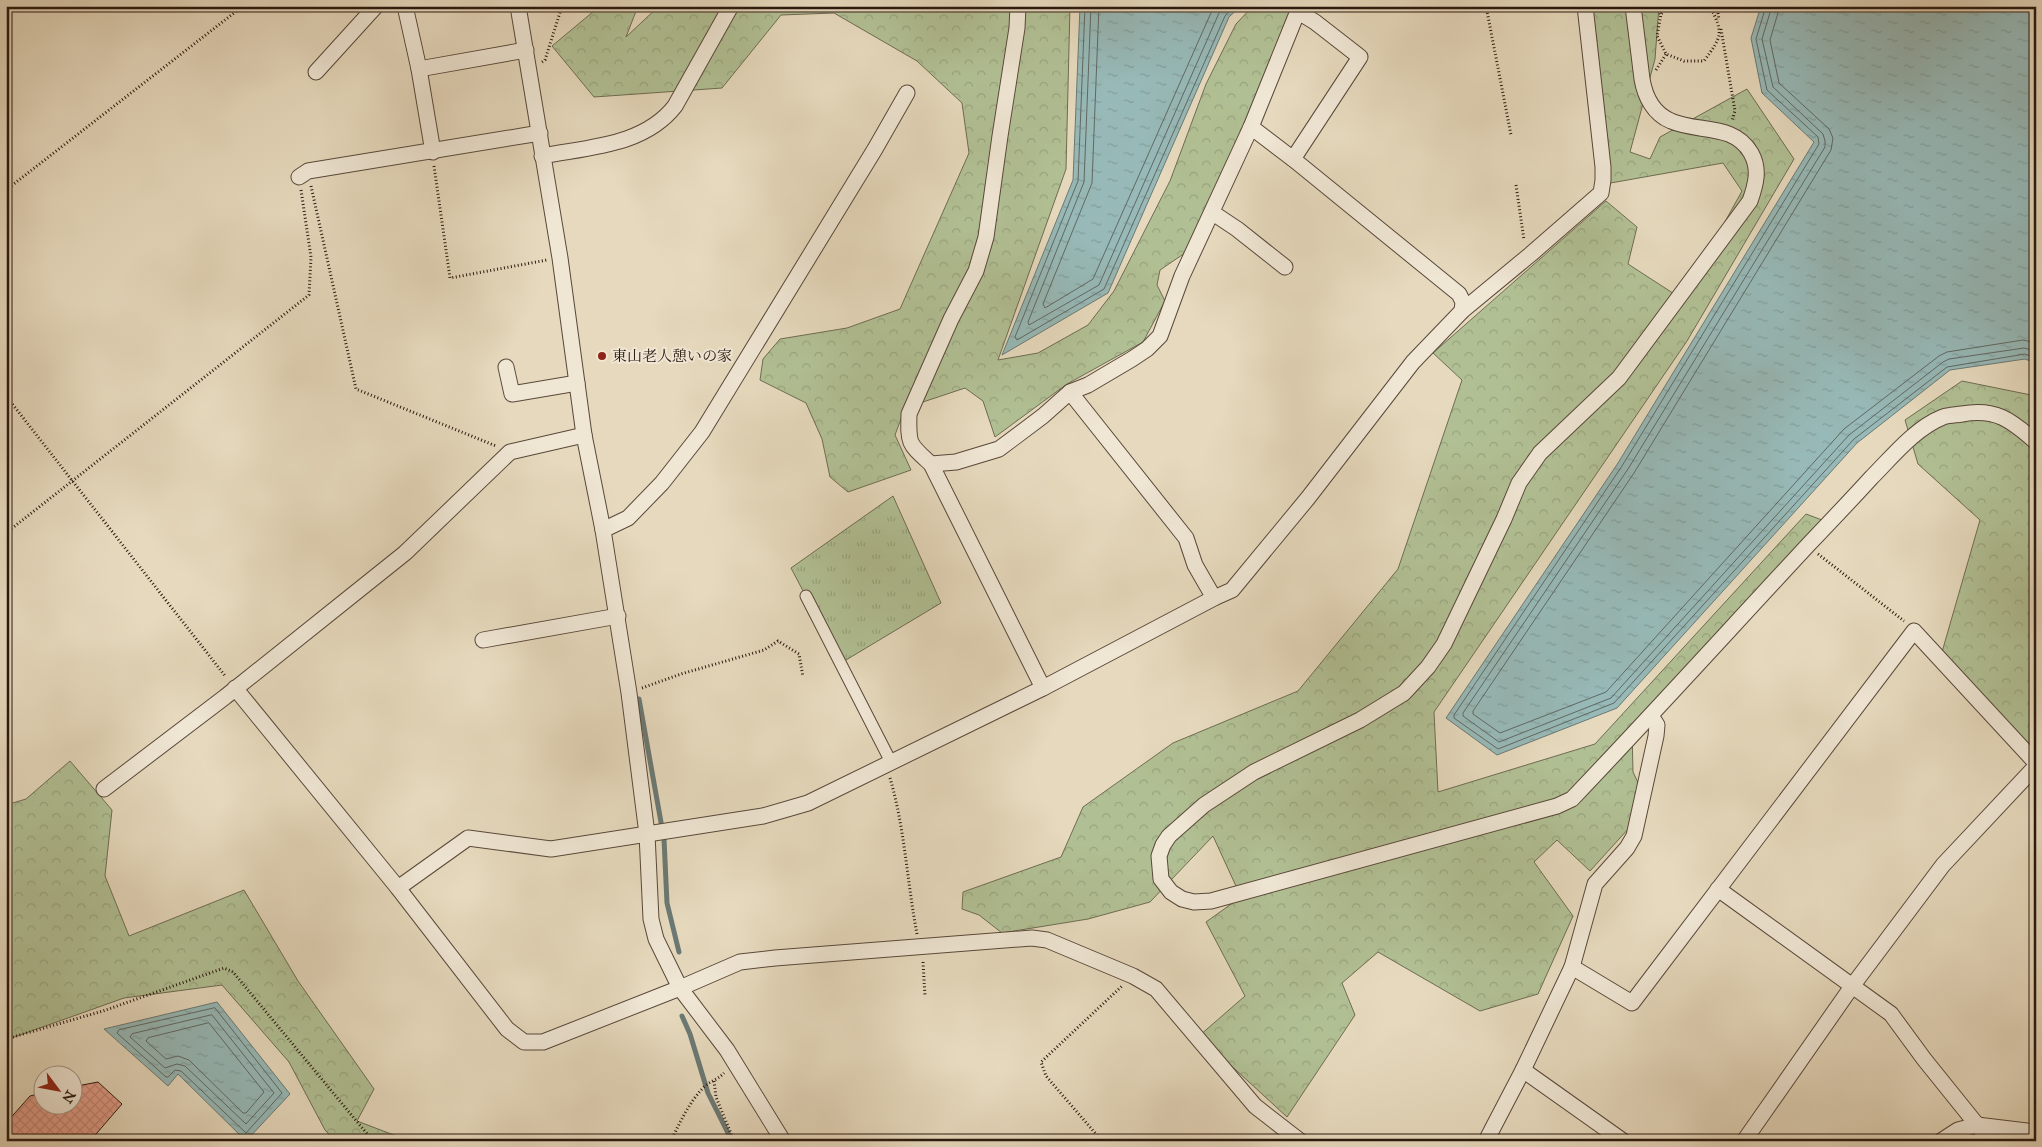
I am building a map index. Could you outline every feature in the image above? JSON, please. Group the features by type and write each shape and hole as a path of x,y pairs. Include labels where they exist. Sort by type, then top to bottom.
{"street":[{"path":"316,72 376,6"},
{"path":"405,6 419,69 432,152"},
{"path":"518,6 560,258 584,435 618,616 647,834 651,919 656,938 680,988 734,1062 783,1141"},
{"path":"542,156 640,136 666,118 675,106 731,6"},
{"path":"1018,6 1017,28 986,237 976,271 951,319 909,414 909,431 912,448 931,464 1043,688"},
{"path":"398,888 468,838 551,849 763,816 808,803 1043,688 1232,590 1308,498 1413,362 1462,311 1531,254 1600,193 1603,167 1585,6"},
{"path":"1633,6 1642,79 1649,101 1657,111 1670,121 1730,134 1745,143 1755,163 1756,173 1756,186 1750,201 1619,378 1540,453 1519,483 1504,519 1444,644 1428,667 1404,693 1375,711 1254,772 1204,805 1169,836 1162,845 1159,856 1162,879 1172,892 1182,899 1194,902 1211,901 1556,806 1572,799 1897,451 1922,429 1943,417 1973,412 1995,413 2019,427 2036,442"},
{"path":"931,464 956,462 999,449 1070,392 1088,385 1132,359 1147,349 1160,336 1182,276 1251,127 1299,9 1360,57 1293,159"},
{"path":"419,69 526,50"},
{"path":"603,530 628,518 662,482 702,432 875,149 907,93"},
{"path":"1251,127 1459,294 1463,302 1462,311"},
{"path":"303,174 540,133"},
{"path":"1213,212 1285,267"},
{"path":"506,367 512,394 577,383"},
{"path":"1070,392 1186,538 1195,565 1214,598"},
{"path":"104,789 405,553 510,452 584,435"},
{"path":"806,596 887,764"},
{"path":"483,640 618,616"},
{"path":"1572,967 1632,1003 1914,631 2036,764 1942,865 1853,985 1744,1141"},
{"path":"235,688 398,888 507,1029 524,1042 543,1042 746,961 1032,938 1046,940 1134,976 1156,990 1255,1106 1300,1141"},
{"path":"1486,1141 1523,1070 1572,967 1595,884 1627,848 1634,836 1656,736 1657,725 1651,716"},
{"path":"1718,889 1891,1014 1990,1141"},
{"path":"1523,1070 1623,1141"},
{"path":"1940,1141 1958,1130 1977,1125 2036,1132"}],"path":[{"path":"6,190 243,6"},
{"path":"529,70 545,60 562,6"},
{"path":"1486,6 1511,135"},
{"path":"1652,6 1661,14"},
{"path":"1670,6 1661,14 1657,36 1666,54 1684,61 1704,61 1717,43 1720,26 1710,6"},
{"path":"1717,6 1735,110"},
{"path":"432,152 450,278 560,258"},
{"path":"303,174 356,389 510,452"},
{"path":"6,533 309,295 311,257 303,174"},
{"path":"1516,185 1524,243 1531,254"},
{"path":"6,396 235,688"},
{"path":"1808,546 1909,625 1914,631"},
{"path":"629,693 681,674 764,650 778,641 799,654 803,676"},
{"path":"887,764 902,829 911,898 922,954 925,996"},
{"path":"6,1039 104,1011 224,968 233,972 373,1141"},
{"path":"1102,1141 1046,1076 1041,1062 1134,976"},
{"path":"671,1141 700,1090 708,1083 719,1078 734,1062"},
{"path":"714,1080 716,1097 734,1141"},
{"path":"829,1141 838,1136 841,1141"}],"green space":[{"path":"595,6 638,6 626,37 659,6 1070,6 1066,169 998,360 1038,353 1088,325 1114,291 1170,181 1206,84 1236,24 1253,6 1294,6 1244,126 1185,253 1160,270 1157,285 1165,301 1143,342 1067,384 995,437 983,401 965,388 905,408 895,435 911,470 848,492 830,477 822,439 806,403 760,380 763,359 780,339 847,328 900,309 969,153 962,103 917,61 834,13 781,15 722,88 594,97 552,46 594,11"},
{"path":"1590,6 1659,6 1655,59 1630,152 1650,159 1660,137 1747,89 1794,159 1687,341 1434,712 1438,792 1595,744 1806,514 1822,520 1632,728 1633,772 1649,806 1590,871 1557,840 1534,862 1573,916 1538,994 1480,1011 1378,952 1342,983 1355,1015 1287,1117 1199,1036 1245,996 1206,922 1241,897 1213,836 1150,902 1088,919 1002,933 979,915 962,909 963,892 1061,857 1083,807 1173,743 1298,691 1398,569 1462,380 1433,353 1606,201 1637,227 1628,264 1682,299 1742,191 1723,163 1605,184"},
{"path":"1962,381 2036,396 2036,754 1942,652 1980,520 1918,464 1905,420"},
{"path":"893,496 941,603 841,663 791,568"},
{"path":"70,761 112,810 105,876 129,936 244,890 298,981 374,1089 357,1121 399,1137 401,1141 335,1141 325,1130 289,1062 222,985 124,998 6,1040 6,805 26,799"}],"water":[{"path":"1080,6 1241,6 1229,17 1108,293 1002,355 1073,180"},
{"path":"1761,6 2036,6 2036,363 2025,359 1950,370 1857,443 1617,708 1497,755 1446,718 1618,463 1814,142 1762,93 1751,38"},
{"path":"217,1002 290,1094 246,1141 178,1074 168,1086 104,1029"}],"building":[{"path":"98,1082 122,1104 90,1141 6,1141 6,1123 30,1096 32,1096 32,1114 82,1114 82,1085"}],"waterway":[{"path":"639,699 664,839 667,903 679,952"},
{"path":"682,1016 690,1034 708,1093 732,1141"}],"place":[{"name":"東山老人憩いの家","path":"602,356"}]}
